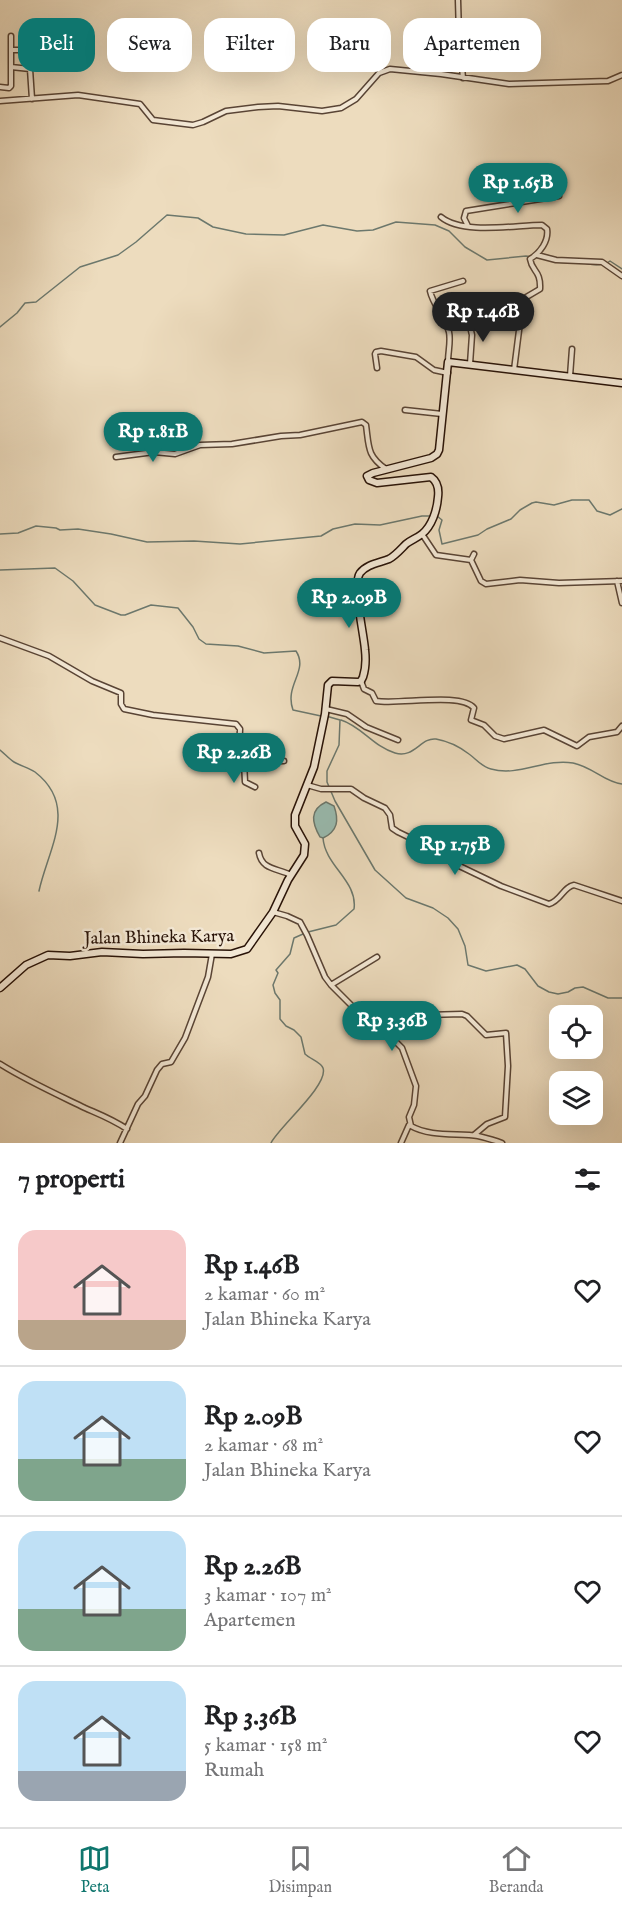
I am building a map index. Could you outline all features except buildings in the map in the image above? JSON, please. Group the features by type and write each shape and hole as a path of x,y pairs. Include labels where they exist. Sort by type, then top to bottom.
{"street":[{"path":"459,0 459,18"},
{"path":"0,87 10,87 11,36"},
{"path":"11,50 18,50"},
{"path":"11,67 30,69 32,99"},
{"path":"0,101 91,96 140,104 149,117 155,121 194,125 226,111 248,108 278,106 322,111 341,108 356,99 385,69 513,84 608,81 622,75"},
{"path":"462,72 463,78"},
{"path":"468,226 464,218 466,211 559,196"},
{"path":"441,217 455,224 468,226 544,226 548,231 537,255 530,259 540,276 540,289 523,298 514,370"},
{"path":"537,255 556,260 602,262 622,276"},
{"path":"463,281 430,291 449,333 448,373 439,450 430,458 369,474 367,478 377,483 429,477 433,478 439,493 431,522 422,534 390,558 372,565 359,576 357,586 366,660 361,681 364,689 372,693 376,701 394,703 447,699 471,705 474,707 471,720 488,727 495,736 504,739 544,730 577,746 588,737 617,732 622,726"},
{"path":"469,322 472,334 470,365"},
{"path":"570,376 572,349"},
{"path":"377,369 375,354 381,351 416,357 436,371 448,373"},
{"path":"448,362 622,383"},
{"path":"405,410 443,414"},
{"path":"116,457 154,452 175,454 200,445 223,445 276,436 300,435 362,422 366,425 373,459 386,469"},
{"path":"422,534 436,555 471,560"},
{"path":"471,560 474,554"},
{"path":"471,560 481,581 486,584 526,580 559,583 620,581 622,603"},
{"path":"0,638 40,652 92,681 121,693 121,704 124,709 153,716 237,725 240,729 240,754 244,760 244,782 255,788"},
{"name":"Jalan Bhineka Karya","path":"0,988 26,965 48,955 114,952 231,954 245,950 273,912 291,875 302,860 305,850 304,842 294,824 316,759 328,685 330,682 361,681"},
{"path":"326,708 347,714 366,727 398,740"},
{"path":"244,760 249,762 284,761"},
{"path":"307,785 321,789 351,789 385,808 390,815 392,828 398,832 435,850 451,862 511,891 549,904 556,902 567,887 574,885 622,902"},
{"path":"259,853 265,865 291,875"},
{"path":"273,912 294,919 302,925 331,985 368,1026 402,1048 416,1086 409,1124 401,1143"},
{"path":"120,1143 138,1104 148,1092 157,1070 162,1064 171,1062 184,1038 208,977 212,954"},
{"path":"331,985 377,957"},
{"path":"397,1020 426,1015 462,1014 486,1035 506,1033 508,1075 505,1117 487,1124 474,1136"},
{"path":"0,1064 33,1083 108,1117 128,1129"},
{"path":"409,1124 415,1128 445,1134 474,1136 502,1143"}],"water":[{"path":"326,802 334,806 337,820 332,832 323,838 317,832 314,817 317,809"}],"waterway":[{"path":"0,327 25,303 36,302 80,267 118,255 167,215 198,218 213,227 246,234 284,235 323,225 357,231 373,230 396,222 435,225 449,231 465,247 487,260 526,256 541,258"},
{"path":"607,263 610,261 622,269"},
{"path":"557,262 603,264"},
{"path":"437,516 442,520 439,530 442,544 478,535 511,519 520,510 536,502 554,505 572,500 589,500 597,511 610,515 622,509"},
{"path":"0,534 18,533 36,526 60,530 78,529 147,542 194,541 240,544 321,536 333,529 355,524 380,525 432,516"},
{"path":"0,570 55,568 73,581 95,605 121,615 151,605 178,608 199,639 206,644 238,646 264,653 296,651 300,665 293,686 291,701 293,710 321,716"},
{"path":"326,716 340,720 339,745 327,771 327,782 335,801 375,870 406,898 433,908 448,918 458,929 465,946 468,965 486,971 517,965 525,969 538,986 549,992 558,994 583,987 608,998 622,998"},
{"path":"341,720 395,753 407,753 426,741 436,739 458,747 491,769 512,771 552,763 573,763 622,784"},
{"path":"0,750 14,762 35,772 48,785 55,799 58,814 57,828 39,891"},
{"path":"308,932 336,925 354,909 351,890 329,857 323,838"},
{"path":"271,1143 319,1085 323,1075 322,1066 305,1054 301,1037 280,1019 280,1000 273,985 278,973 276,970 290,954 294,938 303,934"}]}
